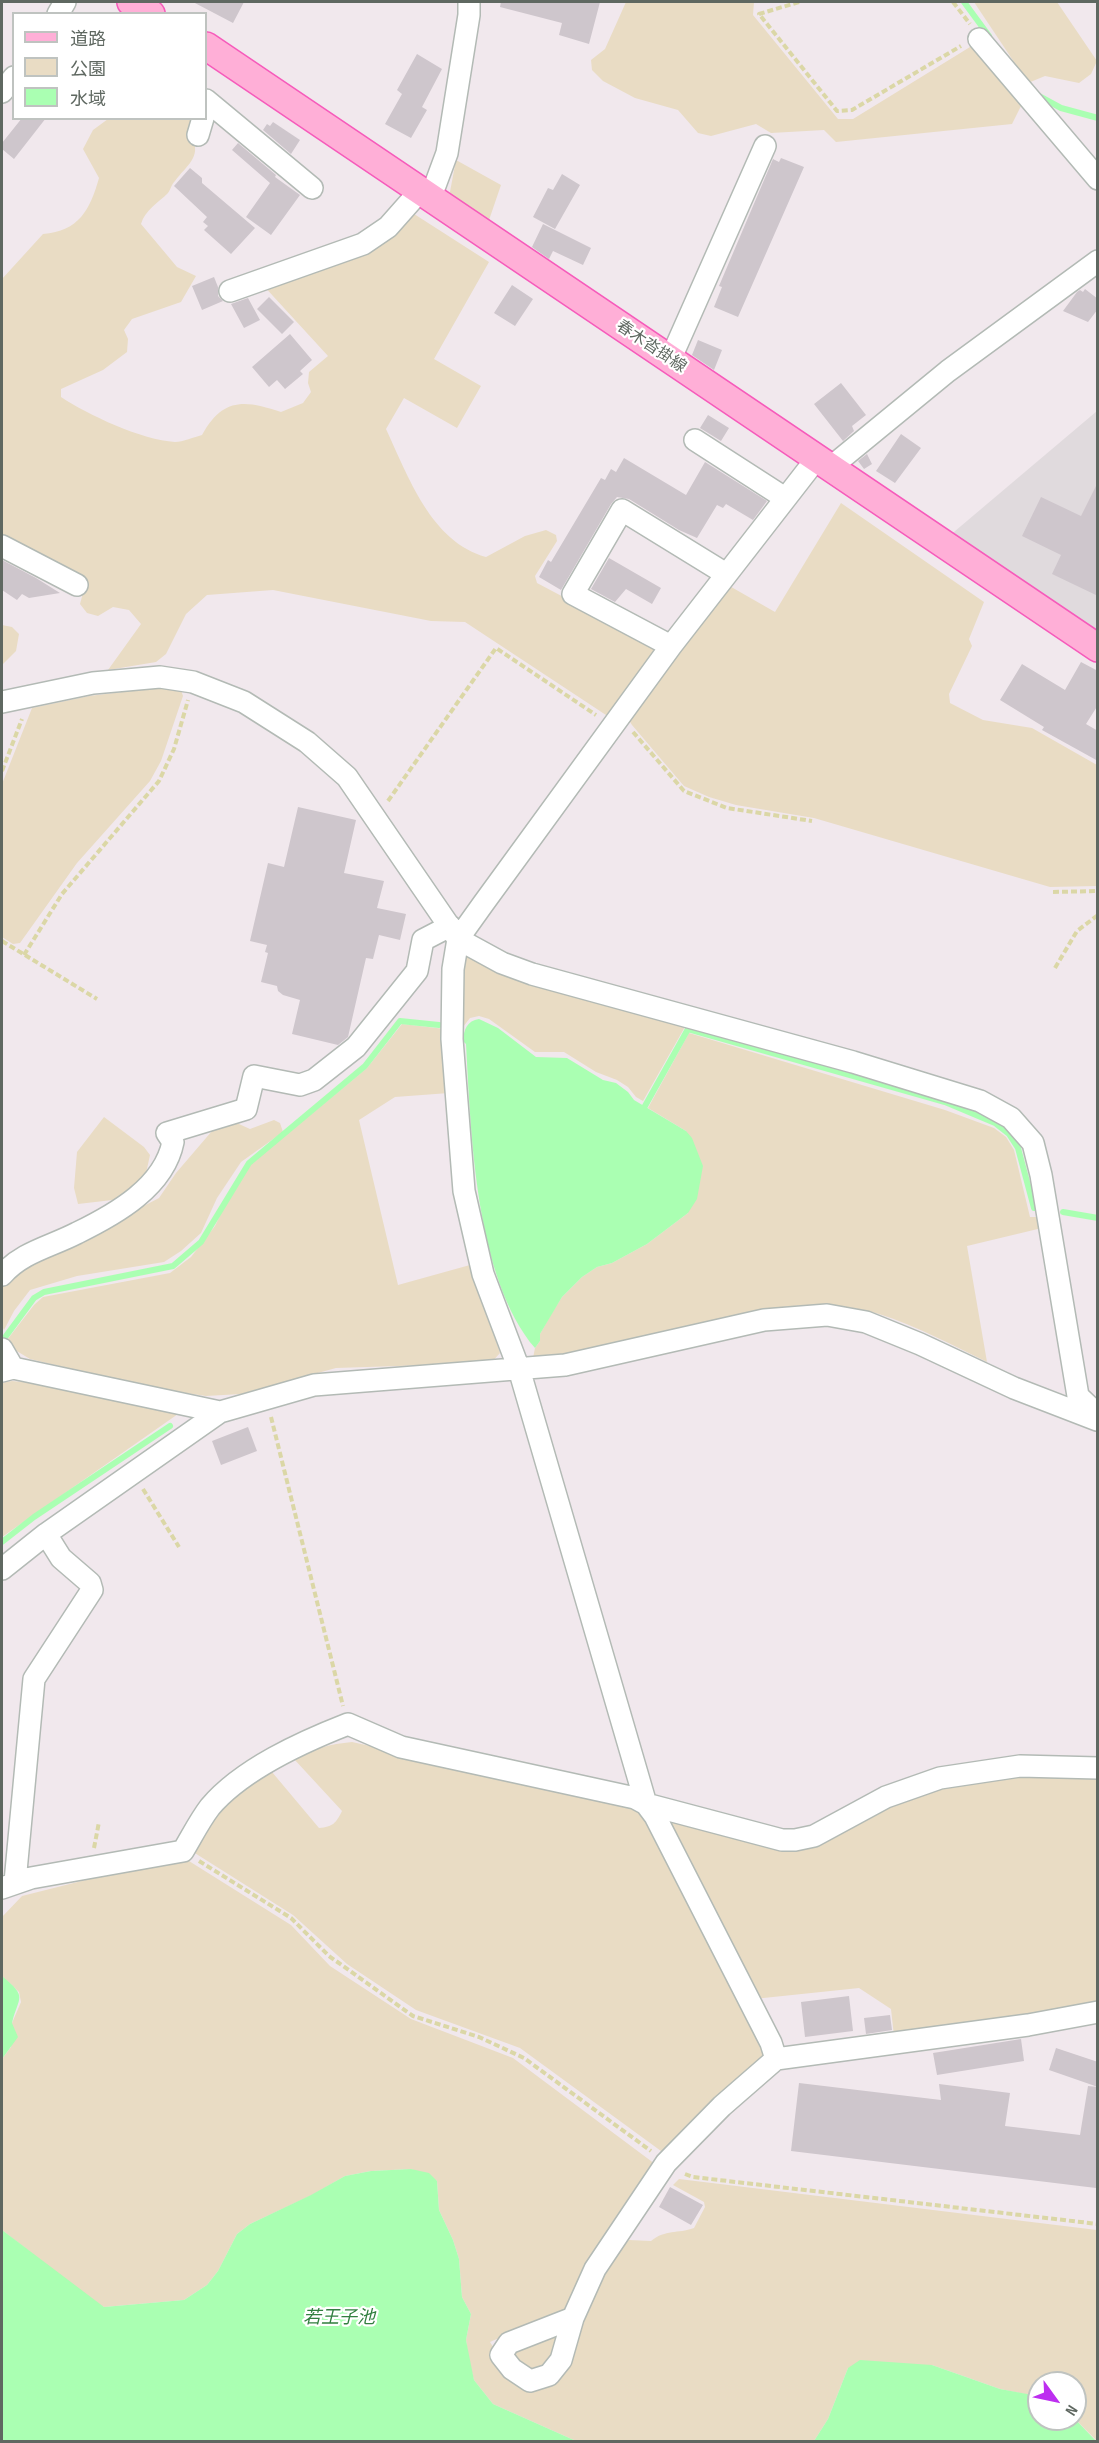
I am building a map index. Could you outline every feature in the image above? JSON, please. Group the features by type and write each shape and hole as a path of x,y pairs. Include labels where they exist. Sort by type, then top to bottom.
{"main road":[{"path":"131,2 148,12"},
{"name":"春木沓掛線","path":"207,47 425,196 1098,648"}],"street":[{"path":"230,291 363,244 388,227 425,196 447,153 469,15 469,2"},
{"path":"979,39 1098,179"},
{"path":"2,92 12,80"},
{"path":"207,115 312,188"},
{"path":"670,360 765,146"},
{"path":"776,2059 771,2043 655,1816 646,1804 519,1369 483,1274 464,1191 452,1039 454,932 785,498 824,462 1097,262"},
{"path":"695,440 785,498"},
{"path":"671,646 573,594 622,510 726,574"},
{"path":"2,546 77,585"},
{"path":"2,702 93,683 160,677 193,682 244,702 307,742 347,777 454,932 502,963 532,974 853,1062 980,1101 1011,1118 1033,1143 1041,1175 1078,1396 1098,1415"},
{"path":"2,1275 11,1264 34,1251 76,1234 127,1204 156,1179 170,1156 174,1142 167,1133 246,1109 254,1076 300,1085 314,1080 356,1047 417,971 423,940 454,932"},
{"path":"2,1569 46,1534 220,1412 314,1384 565,1365 764,1320 827,1315 866,1322 920,1344 1014,1388 1098,1420"},
{"path":"2,1349 7,1369 220,1412"},
{"path":"46,1534 61,1558 90,1583 92,1590 34,1679 8,1885 183,1851 210,1807 237,1782 312,1738 348,1724 402,1747 635,1798 646,1804 782,1839 795,1840 814,1836 886,1797 940,1778 1020,1766 1098,1768"},
{"path":"573,2318 595,2269 666,2163 730,2098 776,2059 1028,2025 1098,2012"}],"path":[{"path":"800,2 759,14 837,111 852,111 968,41 979,39"},
{"path":"376,817 496,648 615,721 684,791 727,808 812,821"},
{"path":"24,955 62,894 159,781 174,749 193,682"},
{"path":"2,771 30,697"},
{"path":"1053,892 1098,891"},
{"path":"1055,968 1077,931 1098,915"},
{"path":"2,941 97,999"},
{"path":"266,1398 348,1724"},
{"path":"133,1473 179,1547"},
{"path":"183,1851 291,1918 329,1956 413,2016 479,2037 524,2058 677,2171 693,2177 1098,2224"}],"shaded area":[{"path":"1097,411 1097,637 948,537"}],"green space":[{"path":"626,2 754,2 753,15 838,119 853,119 970,47 979,45 1023,102 1012,124 836,142 824,130 771,133 756,124 711,136 698,133 678,110 635,98 603,81 592,70 591,60 605,49"},
{"path":"974,2 1057,2 1097,61 1091,74 1079,83 1045,76 1028,83"},
{"path":"107,120 196,120 192,138 195,145 194,156 168,193 149,211 141,224 177,267 196,276 181,302 132,319 124,330 128,339 127,352 103,370 61,389 61,397 86,411 116,426 147,437 175,442 202,435 218,414 236,405 256,405 281,412 303,403 311,392 308,383 309,372 328,356 262,284 411,212 489,262 434,359 481,386 457,428 404,398 386,429 424,505 450,537 467,549 486,557 525,536 546,530 556,535 557,541 535,576 537,583 658,647 609,717 465,622 431,621 273,590 207,595 186,614 166,654 156,662 108,670 141,624 129,610 113,607 98,616 87,613 80,604 84,589 2,539 2,279 43,234 66,228 81,217 87,209 99,178 83,149 93,130"},
{"path":"456,160 501,185 488,223 449,197"},
{"path":"841,503 984,602 969,639 972,646 949,694 950,703 983,720 1032,728 1097,765 1097,886 1050,887 814,818 736,805 709,797 684,786 632,725 627,717 726,584 775,612"},
{"path":"2,625 12,627 19,634 16,651 2,665"},
{"path":"156,688 181,690 183,696 161,761 150,781 77,863 20,943 13,944 2,937 2,784 32,708 89,696"},
{"path":"465,952 501,974 686,1025 643,1101 617,1080 596,1072 564,1052 535,1052 489,1019 479,1016 470,1018 463,1027 461,961"},
{"path":"402,1024 445,1029 449,1093 395,1097 359,1120 398,1285 470,1265 500,1353 491,1363 336,1368 241,1394 206,1396 152,1388 30,1359 15,1350 7,1340 43,1297 170,1273 191,1257 215,1226 227,1201 251,1164 367,1068"},
{"path":"689,1033 945,1110 994,1128 1006,1137 1014,1150 1030,1217 1040,1217 1042,1228 967,1246 987,1362 893,1319 854,1308 830,1305 758,1310 557,1356 533,1358 535,1348 540,1341 540,1334 550,1316 562,1297 582,1277 597,1267 612,1263 647,1244 688,1213 686,1131 648,1108"},
{"path":"104,1117 144,1147 150,1155 145,1178 121,1199 78,1204 74,1188 77,1152"},
{"path":"230,1120 250,1129 274,1120 280,1123 283,1132 241,1162 217,1198 201,1233 181,1251 164,1262 77,1276 30,1290 14,1311 4,1330 2,1326 2,1285 4,1279 159,1198 176,1173 212,1131"},
{"path":"12,1381 43,1384 178,1414 2,1537 2,1383"},
{"path":"352,1742 642,1806 765,2044 764,2054 758,2066 670,2151 661,2151 520,2048 416,2010 347,1964 293,1915 190,1850 225,1805 246,1788 272,1772 319,1828 334,1824 342,1811 294,1759 308,1752"},
{"path":"1012,1772 1096,1773 1097,2006 894,2036 891,2009 859,1988 754,1999 665,1812 788,1846 919,1789"},
{"path":"181,1856 291,1925 330,1966 411,2019 513,2058 655,2164 567,2314 506,2341 499,2338 490,2342 497,2353 536,2386 576,2321 613,2252 629,2240 651,2241 667,2233 694,2228 705,2207 704,2202 673,2185 679,2179 1097,2230 1097,2441 1087,2431 1087,2371 1027,2371 1027,2395 1000,2389 932,2365 848,2368 828,2419 814,2441 576,2441 493,2404 474,2380 466,2340 471,2314 462,2297 459,2259 439,2210 437,2181 411,2169 371,2171 345,2176 312,2195 250,2224 237,2234 218,2271 207,2285 184,2300 104,2307 94,2302 2,2230 2,2059 11,2047 12,2023 21,2002 19,1992 2,1976 2,1917 22,1896"},
{"path":"559,2327 550,2366 529,2374 507,2351"}],"water":[{"path":"479,1019 498,1028 536,1057 567,1058 603,1080 616,1083 634,1100 686,1131 692,1138 703,1166 697,1199 688,1213 647,1244 612,1263 597,1267 582,1277 562,1297 540,1334 540,1341 535,1348 515,1318 500,1283 488,1244 480,1203 470,1119 466,1044 463,1041 467,1026"},
{"path":"2,1976 16,1989 19,2002 12,2023 18,2037 2,2059"},
{"name":"若王子池","path":"411,2169 429,2173 437,2181 439,2210 459,2259 462,2297 471,2314 466,2340 474,2380 493,2404 576,2441 2,2441 2,2230 104,2307 184,2300 207,2285 218,2271 237,2234 250,2224 345,2176 371,2171"},
{"path":"860,2360 932,2365 1000,2389 1027,2394 1027,2431 1086,2431 1096,2441 814,2441 828,2419 848,2368"}],"building":[{"path":"193,2 244,2 233,23"},
{"path":"501,2 600,2 589,44 559,35 562,23 500,7"},
{"path":"417,54 442,69 422,107 427,110 411,138 385,124 402,94 397,90"},
{"path":"20,120 44,120 14,159 2,149 2,143"},
{"path":"273,122 300,140 291,154 263,130 267,124 270,126"},
{"path":"238,143 276,175 275,177 300,195 271,235 246,217 270,183 232,150"},
{"path":"781,158 804,167 738,317 714,307 722,287 719,286 773,159 779,162"},
{"path":"190,168 202,178 202,183 255,228 231,254 204,230 208,226 203,222 207,217 174,186"},
{"path":"562,174 580,185 555,229 533,217 548,188 553,190"},
{"path":"543,224 591,248 583,265 553,251 549,259 532,247"},
{"path":"214,277 218,287 218,296 223,301 202,310 192,286"},
{"path":"512,285 533,299 515,326 494,313"},
{"path":"1085,289 1098,299 1098,309 1088,322 1063,311 1077,292 1080,290 1083,292"},
{"path":"269,297 294,322 282,334 257,309"},
{"path":"248,298 260,320 244,328 231,304"},
{"path":"290,334 312,360 300,371 303,374 285,389 277,380 269,387 252,367"},
{"path":"698,340 722,350 714,370 692,355"},
{"path":"841,383 866,415 852,426 854,431 843,441 814,404"},
{"path":"708,415 729,428 721,441 700,428"},
{"path":"901,434 921,448 895,483 876,471"},
{"path":"867,454 872,464 864,469 858,461"},
{"path":"624,458 686,495 705,462 767,501 753,520 726,504 723,508 717,505 697,538 679,530 629,499 617,497 561,590 539,577 548,560 551,562 601,478 605,480 611,469 616,472"},
{"path":"1098,482 1098,596 1052,574 1061,555 1022,536 1041,497 1081,516"},
{"path":"609,558 661,588 652,604 626,589 615,602 591,589"},
{"path":"2,560 60,593 29,598 22,594 17,600 2,590"},
{"path":"1081,662 1098,671 1098,705 1086,724 1098,731 1098,761 1042,730 1044,727 1000,700 1022,664 1065,690"},
{"path":"298,807 356,820 344,873 384,881 377,908 406,914 400,940 379,935 373,959 366,958 348,1037 338,1045 292,1034 300,1000 283,995 278,991 277,986 261,982 268,953 265,952 267,945 250,941 268,863 284,867"},
{"path":"248,1427 257,1451 221,1465 212,1441"},
{"path":"849,1996 853,2031 805,2037 801,2002"},
{"path":"890,2015 892,2030 866,2034 864,2018"},
{"path":"1021,2039 1024,2061 937,2075 933,2053"},
{"path":"1056,2048 1098,2062 1098,2087 1049,2070"},
{"path":"799,2083 941,2100 939,2084 1010,2093 1005,2126 1080,2135 1088,2086 1098,2087 1096,2188 791,2151"},
{"path":"670,2187 703,2205 691,2225 659,2207"}],"waterway":[{"path":"964,2 989,36"},
{"path":"1037,95 1061,108 1098,118"},
{"path":"6,1336 34,1298 44,1292 173,1266 201,1242 249,1163 365,1066 400,1021 439,1025"},
{"path":"645,1106 688,1029 945,1102 995,1123 1009,1134 1018,1148 1034,1208"},
{"path":"1063,1212 1098,1218"},
{"path":"2,1542 34,1517 170,1426"}]}
